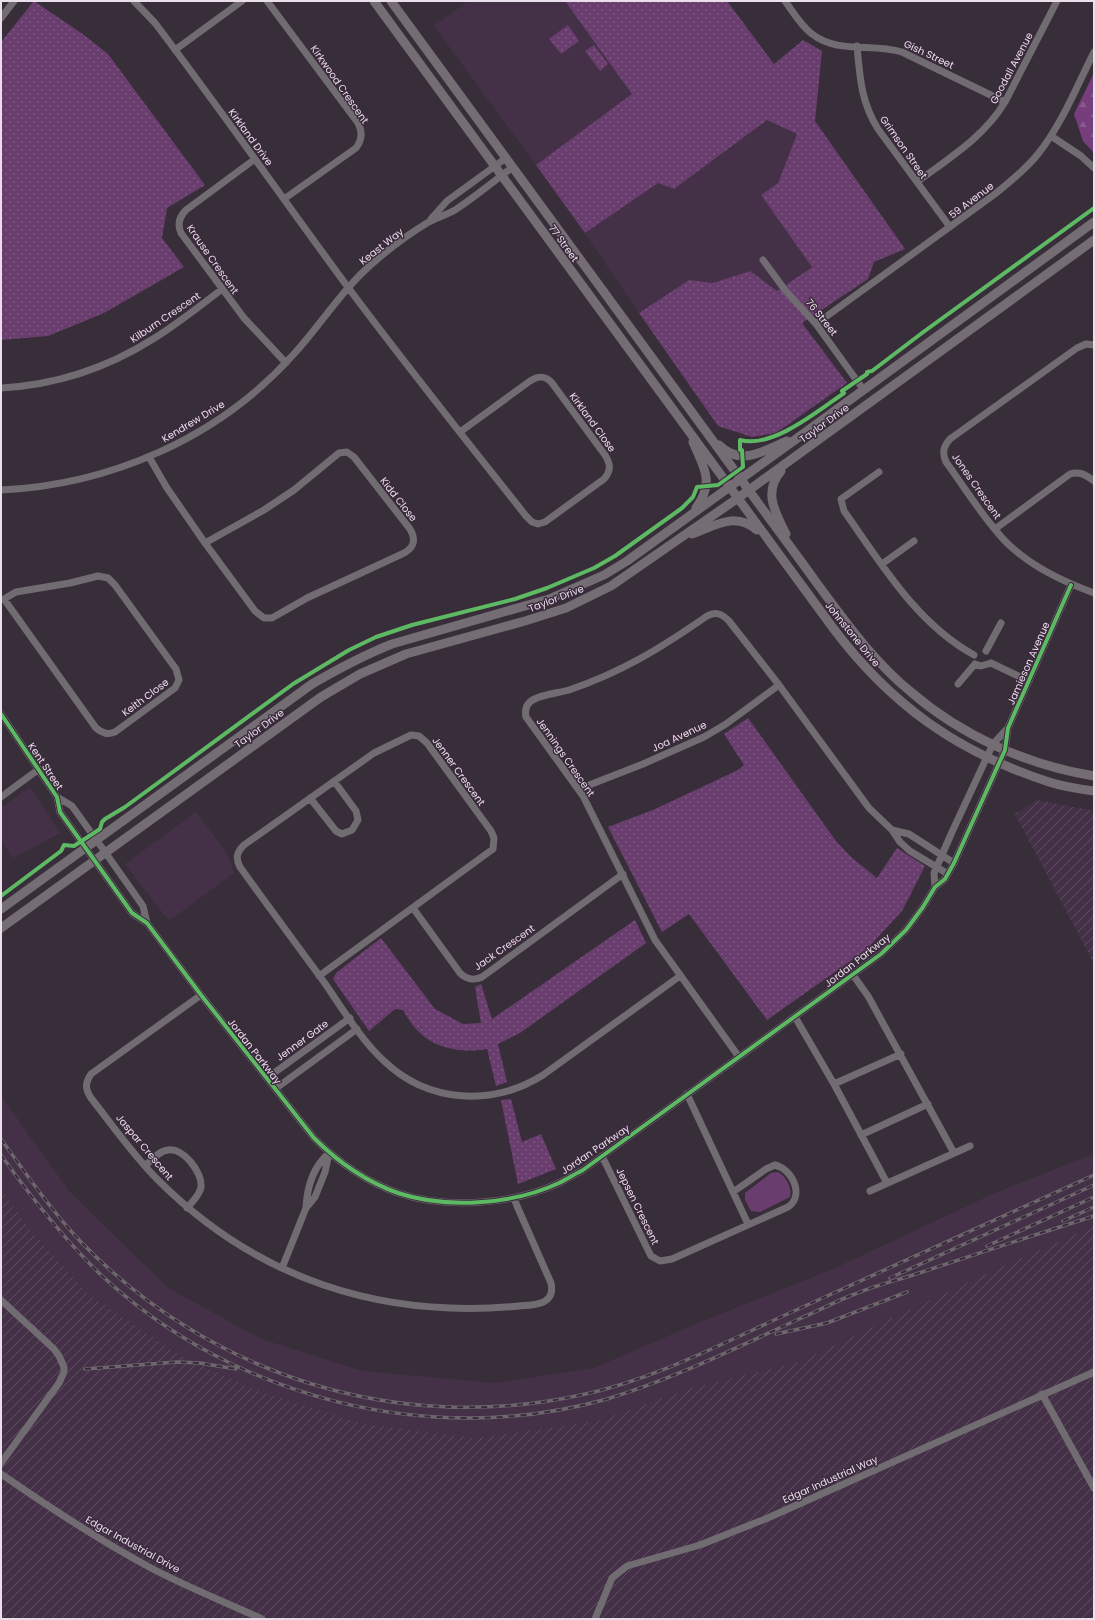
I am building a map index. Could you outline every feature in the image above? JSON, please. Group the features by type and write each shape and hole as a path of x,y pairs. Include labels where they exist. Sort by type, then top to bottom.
{"main road":[{"name":"77 Street","path":"374,1 494,167 738,498"},
{"name":"77 Street","path":"391,1 748,490"},
{"name":"Taylor Drive","path":"1,909 312,684 340,668 392,644 542,601 577,588 604,575 627,561 1094,222"},
{"name":"Taylor Drive","path":"1,928 339,685 406,654 566,608 610,586 787,463 1094,240"},
{"path":"685,425 703,468 707,485 703,498 690,516"},
{"path":"705,432 721,447 730,453 742,457 754,455 803,434"},
{"path":"787,463 775,478 771,491 774,508 778,518 798,557"},
{"name":"Johnstone Drive","path":"748,490 850,628 888,672 930,707 962,728 1005,750 1030,760 1094,776"},
{"name":"Johnstone Drive","path":"738,498 843,642 874,677 906,706 926,722 987,758 1050,783 1094,792"},
{"path":"681,538 734,520 744,522 752,526 766,538"}],"street":[{"path":"2,15 14,1"},
{"name":"Kirkland Drive","path":"134,1 155,24 175,50 348,287"},
{"path":"175,50 242,1"},
{"name":"Kirkwood Crescent","path":"267,1 358,123 361,131 360,140 356,148 284,199"},
{"name":"Gish Street","path":"785,1 805,28 822,40 840,46 885,48 902,52 1005,102"},
{"name":"Goodall Avenue","path":"917,182 975,138 996,117 1057,1"},
{"name":"Grimson Street","path":"857,46 862,92 870,114 878,129 950,227"},
{"name":"59 Avenue","path":"816,324 950,227 1011,181 1031,162 1051,136 1094,52"},
{"path":"1051,136 1073,150 1094,168"},
{"name":"Keast Way","path":"428,223 447,201 506,158"},
{"name":"Krause Crescent","path":"255,159 186,210 179,220 179,228 181,233 222,289 253,329 286,363"},
{"name":"Keast Way","path":"348,287 380,256 428,223 454,210 513,168"},
{"name":"76 Street","path":"763,260 785,290 816,324 863,390"},
{"name":"Kendrew Drive","path":"1,490 64,483 113,470 149,457 216,421 244,400 286,363 348,287"},
{"name":"Kirkland Close","path":"348,287 460,432 526,516 536,524 542,524 550,519 604,479 609,470 609,462 605,455 552,383 545,377 537,377 530,381 460,432"},
{"name":"Kilburn Crescent","path":"1,388 51,381 110,362 155,338 222,289"},
{"name":"Jones Crescent","path":"1094,345 1086,344 1077,348 950,439 944,447 944,457 946,462 995,529 1008,543 1033,563 1071,585 1094,593"},
{"name":"Kidd Close","path":"149,457 167,488 205,543 255,611 261,616 267,618 279,615 307,598 410,550 414,542 413,533 351,454 343,452 339,453 294,490 264,510 205,543"},
{"path":"879,472 841,499 844,511 912,605 942,634 958,646 974,655"},
{"path":"995,529 1070,474 1082,473 1094,481"},
{"path":"882,564 914,541"},
{"name":"Keith Close","path":"98,576 108,578 115,585 176,669 179,674 178,683 175,688 115,732 109,734 100,731 2,598 16,592 70,583 98,576"},
{"name":"Jamieson Avenue","path":"999,763 1005,750 1008,728 1071,585"},
{"name":"Jennings Crescent","path":"739,1057 652,935 623,874 579,789 526,717 526,706 532,700 587,684 637,661 669,643 707,616 714,613 721,614 729,621 779,685 869,808 892,830 900,842 910,851 948,874"},
{"path":"986,651 1001,623"},
{"path":"975,664 973,661 974,655 980,651 986,651"},
{"path":"986,651 991,657 991,663"},
{"path":"975,664 981,666 991,663 1029,681"},
{"path":"958,684 975,664"},
{"name":"Joa Avenue","path":"579,789 643,764 704,736 731,720 779,685"},
{"name":"Kent Street","path":"1,714 57,797 60,812 94,860"},
{"name":"Jamieson Avenue","path":"987,758 993,744 1008,728"},
{"name":"Jenner Crescent","path":"319,976 493,849 494,838 491,832 427,743 416,735 408,736 374,753 244,845 237,853 236,858 240,867 357,1029 383,1061 399,1074 418,1085 452,1096 471,1097 492,1095 521,1087 538,1077 680,976"},
{"name":"Jordan Parkway","path":"935,887 934,873 936,867 987,758"},
{"name":"Jordan Parkway","path":"94,860 132,913 147,923 304,1128 330,1153 349,1168 396,1192 416,1198 458,1203 483,1202 514,1198 559,1183 583,1170 881,954 906,930 923,907 935,887 945,880 999,763"},
{"path":"1,797 39,769"},
{"path":"310,798 332,829 338,833 347,833 352,830 358,820 356,811 334,781"},
{"name":"Kent Street","path":"57,797 72,806 105,852"},
{"name":"Jennings Crescent","path":"892,830 909,834 954,863"},
{"name":"Jordan Parkway","path":"105,852 143,906 147,923"},
{"name":"Jack Crescent","path":"413,908 460,973 466,978 474,979 482,977 623,874"},
{"path":"853,975 868,996 901,1054 954,1153"},
{"name":"Jaspar Crescent","path":"201,995 96,1070 87,1079 86,1085 87,1092 91,1098 145,1166 187,1208 217,1231 245,1249 282,1268 337,1290 369,1298 414,1307 483,1309 539,1304 549,1297 552,1290 551,1283 514,1198"},
{"path":"795,1017 834,1084 887,1183"},
{"name":"Jenner Gate","path":"267,1078 350,1018"},
{"path":"275,1089 357,1029"},
{"path":"834,1084 901,1054"},
{"path":"687,1094 748,1224"},
{"path":"861,1135 928,1104"},
{"path":"870,1191 970,1146"},
{"path":"145,1166 161,1152 167,1150 173,1149 186,1156 195,1168 201,1181 199,1193 187,1208"},
{"path":"282,1268 306,1208 307,1192 316,1169 324,1158 330,1153"},
{"name":"Jepsen Crescent","path":"602,1156 648,1250 656,1260 665,1261 672,1259 791,1205 796,1197 795,1186 787,1171 775,1165 766,1169 733,1192"},
{"path":"1,1300 54,1349 62,1362 64,1372 59,1383 1,1463"},
{"name":"Edgar Industrial Way","path":"595,1619 612,1578 627,1566 700,1545 770,1517 1094,1372"},
{"path":"1042,1394 1094,1488"},
{"name":"Edgar Industrial Drive","path":"1,1474 60,1514 150,1567 183,1584 262,1619"}],"shaded area":[{"path":"34,1 84,35 108,54 205,185 167,208 162,238 184,267 104,313 48,336 1,340 1,42"},
{"path":"468,1 565,1 633,94 536,165 434,26"},
{"path":"565,1 727,1 774,64 803,40 822,51 815,121 905,249 874,262 868,279 802,323 847,383 776,433 752,437 718,426 639,313 689,280 713,283 750,271 777,291 812,267 761,195 778,183 797,134 767,120 674,189 658,183 585,233 536,165 632,94"},
{"path":"568,25 579,41 561,54 549,39"},
{"path":"594,45 608,64 600,71 585,51"},
{"path":"767,120 797,134 778,183 761,195 812,266 777,291 750,271 713,283 689,280 639,313 585,233 658,183 674,189"},
{"path":"748,718 836,841 851,857 877,878 897,848 925,866 902,911 866,950 767,1020 689,914 662,932 608,827 653,810 738,770 744,765 724,734"},
{"path":"30,787 60,833 13,858 1,841 1,808"},
{"path":"1037,800 1094,811 1094,964 1015,814"},
{"path":"196,812 228,855 234,873 169,921 125,864"},
{"path":"635,920 646,943 520,1033 498,1044 507,1082 496,1086 487,1049 469,1051 443,1047 427,1039 417,1031 403,1010 395,1009 369,1031 333,979 336,973 381,938 435,1009 463,1024 481,1023 475,987 481,984 492,1019"},
{"path":"1,1096 69,1191 168,1288 261,1339 362,1371 494,1383 594,1368 698,1323 833,1269 995,1193 1094,1154 1094,1226 990,1272 799,1362 691,1388 598,1421 475,1438 360,1423 254,1389 181,1356 88,1294 28,1227 1,1189"},
{"path":"511,1099 522,1142 541,1134 556,1169 518,1184 501,1100"},
{"path":"771,1173 780,1173 788,1182 791,1194 790,1197 760,1212 751,1211 745,1200 745,1193"},
{"path":"1,1189 28,1227 88,1294 181,1356 254,1389 360,1423 475,1438 598,1421 691,1388 799,1362 990,1272 1094,1226 1094,1619 1,1619"}],"green space":[{"path":"1094,73 1094,153 1083,141 1074,114"}],"railway":[{"path":"1,1139 49,1205 81,1242 132,1289 188,1328 248,1360 311,1384 377,1400 444,1407 512,1405 581,1395 609,1388 663,1370 1094,1175"},
{"path":"1,1155 47,1216 99,1273 152,1316 209,1352 271,1381 336,1402 404,1414 472,1418 540,1413 607,1399 632,1391 704,1362 862,1291 1094,1216"},
{"path":"890,1278 1094,1185"},
{"path":"987,1246 1094,1197"},
{"path":"1063,1221 1094,1207"},
{"path":"776,1334 827,1323 907,1292"},
{"path":"85,1369 177,1362 200,1363 236,1369"}],"cycle path":[{"path":"1,896 61,851 64,845 74,846 100,829 102,822 105,819 125,807 293,684 349,650 376,637 412,625 515,599 547,588 594,568 615,556 682,508 693,497 697,487 718,485 743,467 740,440 753,441 766,439 780,434 808,418 844,393 842,391 867,374 867,372 872,371 1094,208"},
{"path":"1,714 57,797 60,812 132,913 147,923 201,995 314,1138 323,1147 364,1177 398,1193 417,1198 458,1203 500,1200 541,1190 559,1183 583,1170 881,954 906,930 923,907 935,887 945,879 954,863 1005,750 1008,728 1071,585"}]}
